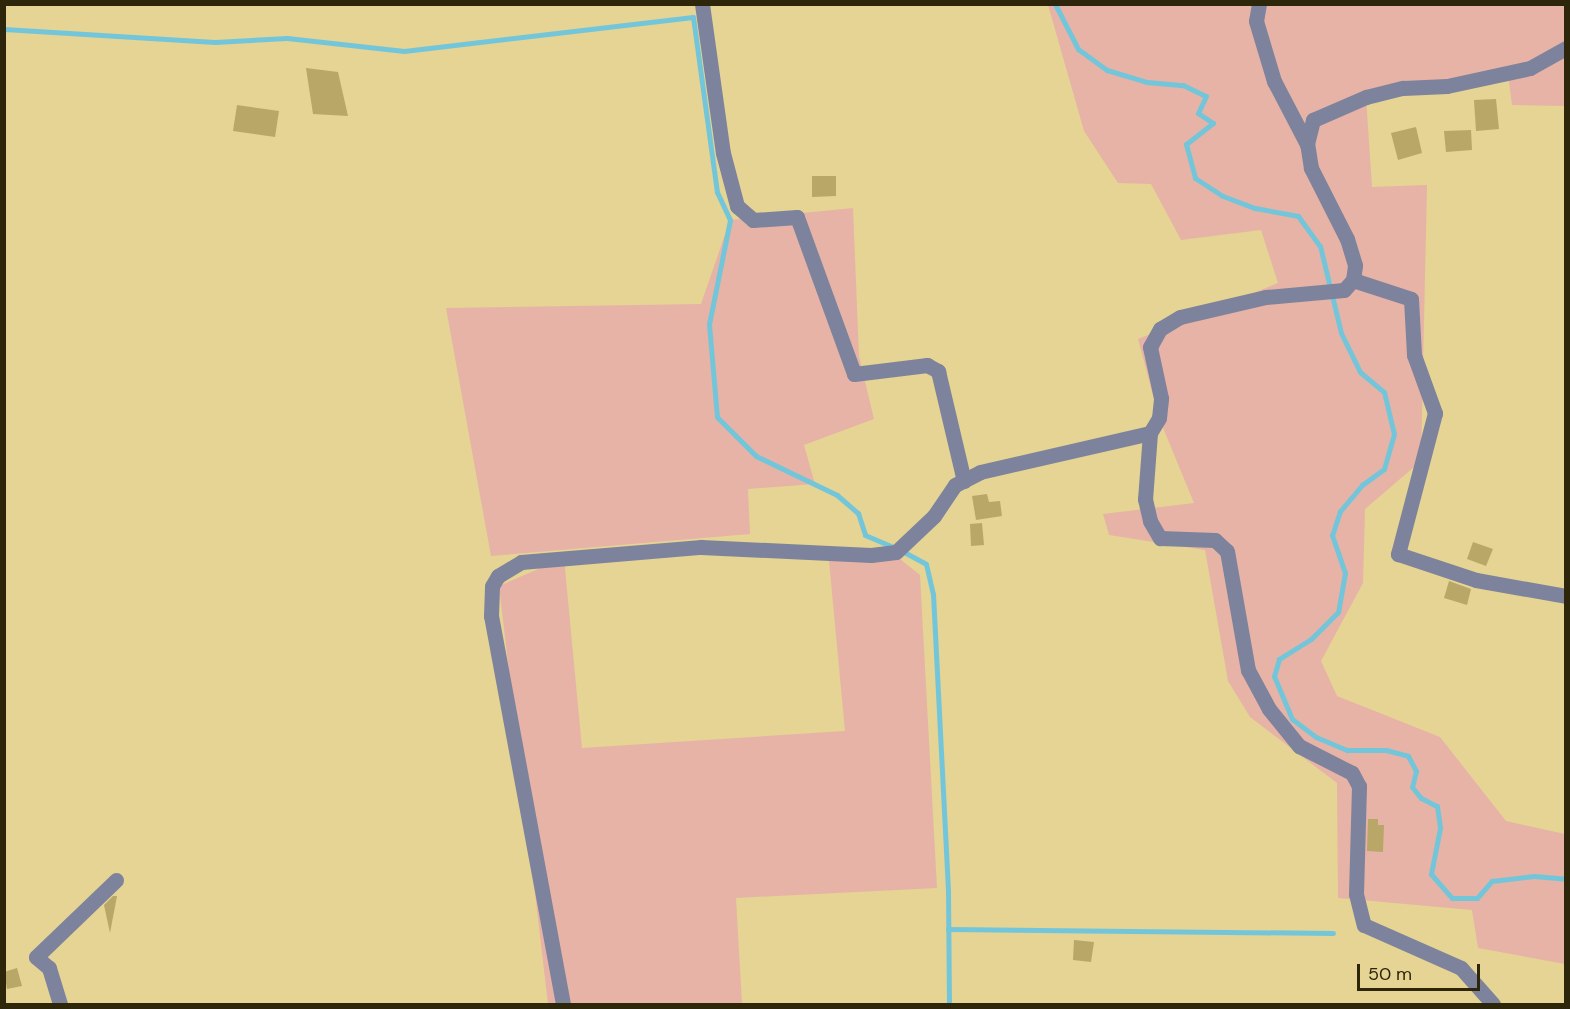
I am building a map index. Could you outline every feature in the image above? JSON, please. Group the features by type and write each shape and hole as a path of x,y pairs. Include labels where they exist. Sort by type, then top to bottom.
{"street":[{"path":"702,4 723,153 738,206 753,220 797,217 854,374 927,365 938,371 964,480"},
{"path":"1259,4 1256,21 1274,81 1307,144 1311,168 1347,239 1355,265 1353,280 1344,291 1266,297 1180,317 1160,329 1150,347 1161,398 1159,418 1150,433 1145,500 1150,521 1160,538 1215,540 1227,551 1248,670 1269,709 1299,746 1352,773 1359,786 1356,894 1364,925 1461,968 1493,1005"},
{"path":"1307,144 1313,120 1366,97 1403,88 1447,86 1496,77 1530,68 1566,48"},
{"path":"1353,280 1411,299 1414,356 1435,413 1398,554 1476,580 1566,596"},
{"path":"563,1005 491,616 492,586 498,576 521,562 701,547 871,555 896,552 964,480 980,472 1150,433"},
{"path":"60,1005 49,968 36,957 116,880"}],"shaded area":[{"path":"1048,5 1565,5 1565,106 1512,105 1508,74 1366,97 1372,187 1427,185 1421,461 1365,509 1363,583 1321,661 1337,696 1440,737 1506,821 1565,834 1565,964 1478,948 1472,910 1338,898 1337,783 1250,717 1228,681 1205,550 1109,535 1103,514 1194,503 1159,418 1138,339 1278,283 1261,230 1181,240 1151,184 1118,183 1084,131"},
{"path":"853,208 859,356 874,419 804,445 815,484 748,489 750,534 491,556 446,308 701,304 730,220"},
{"path":"564,558 582,748 845,731 829,561 900,559 920,575 937,888 736,898 742,1004 548,1004 499,586"}],"building":[{"path":"306,68 338,72 348,116 313,114"},
{"path":"1496,99 1499,129 1476,131 1474,100"},
{"path":"237,105 279,111 275,137 233,131"},
{"path":"1416,127 1422,153 1398,160 1391,133"},
{"path":"1471,130 1472,150 1446,152 1444,131"},
{"path":"812,176 836,176 836,196 812,197"},
{"path":"987,494 989,502 1000,501 1002,516 976,520 972,496"},
{"path":"982,523 984,545 971,546 970,524"},
{"path":"1473,542 1493,549 1486,566 1467,559"},
{"path":"1449,581 1471,589 1467,605 1444,598"},
{"path":"1368,819 1378,819 1378,825 1384,825 1383,852 1367,851"},
{"path":"113,896 117,896 110,933 104,905"},
{"path":"1074,940 1094,942 1091,962 1073,960"},
{"path":"17,968 22,986 7,989 4,972"}],"waterway":[{"path":"1055,4 1078,49 1107,70 1147,82 1183,85 1206,96 1198,113 1213,123 1186,144 1195,178 1223,196 1255,208 1298,216 1320,246 1341,333 1360,372 1384,392 1394,434 1384,469 1362,485 1340,511 1332,535 1345,573 1338,612 1311,639 1279,659 1274,676 1292,719 1316,737 1347,750 1386,750 1408,756 1416,771 1412,787 1421,798 1437,806 1440,828 1431,874 1452,898 1477,898 1492,881 1534,876 1566,879"},
{"path":"4,29 215,42 287,38 404,51 693,17 717,192 730,220 709,324 717,417 756,456 837,495 858,513 865,535 893,547"},
{"path":"902,551 926,564 933,594 948,891 949,1004"},
{"path":"948,929 1333,933"}]}
